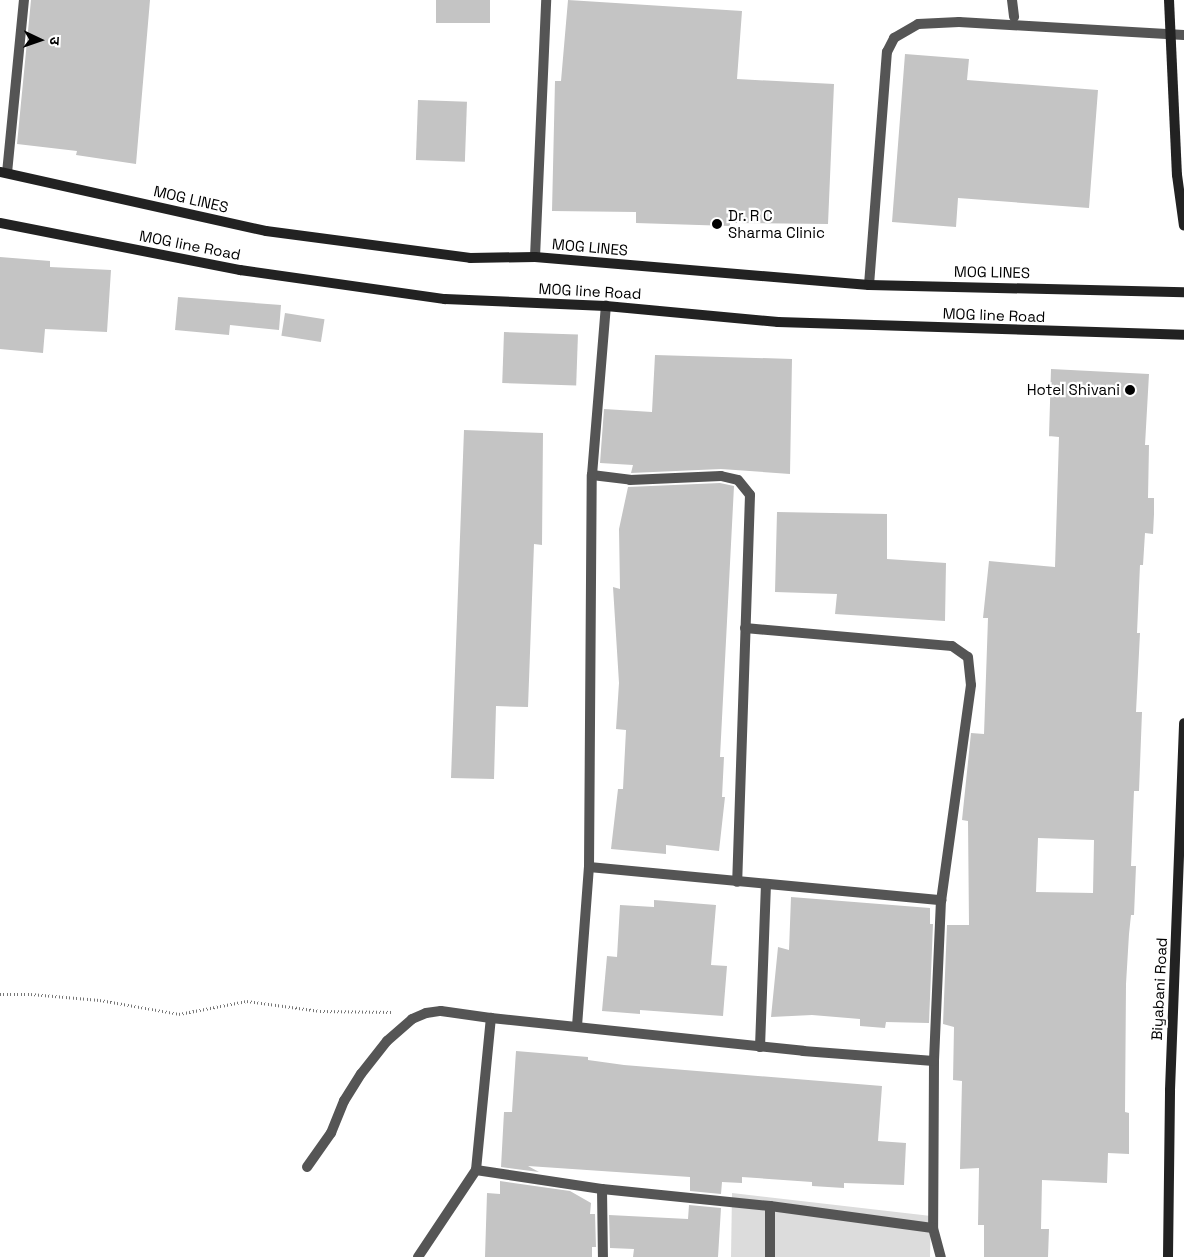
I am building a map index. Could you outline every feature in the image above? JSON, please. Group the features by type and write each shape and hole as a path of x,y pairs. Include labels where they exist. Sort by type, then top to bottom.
{"main road":[{"path":"1169,0 1177,175 1184,226"},
{"name":"MOG LINES","path":"3,172 266,231 470,258 535,257 869,286 1184,292"},
{"name":"MOG line Road","path":"0,223 240,270 445,300 606,306 778,322 1184,335"},
{"name":"Biyabani Road","path":"1168,1257 1170,1090 1184,723"}],"street":[{"path":"3,172 24,0"},
{"path":"535,257 546,0"},
{"path":"1012,0 1014,17"},
{"path":"869,286 887,52 894,38 918,24 959,22 1184,35"},
{"path":"577,1026 589,866 592,475 606,306"},
{"path":"592,475 630,480 721,476 738,480 747,487 751,509 745,628 737,882"},
{"path":"745,628 952,646 968,657 971,686 941,900 934,1061 933,1228 941,1257"},
{"path":"589,866 737,882 941,900"},
{"path":"760,1047 766,884"},
{"path":"307,1167 331,1133 344,1101 361,1074 387,1040 426,1013 441,1011 760,1047 934,1061"},
{"path":"418,1257 476,1170 491,1018"},
{"path":"476,1170 602,1189 770,1206 933,1228"},
{"path":"602,1189 603,1257"},
{"path":"770,1206 770,1257"}],"path":[{"path":"0,994 31,994 100,1000 179,1014 247,1001 320,1011 426,1013"}],"shaded area":[{"path":"732,1193 931,1216 930,1257 731,1257"}],"building":[{"path":"31,0 150,0 136,164 76,155 77,151 17,144"},
{"path":"436,0 490,0 490,23 436,23"},
{"path":"568,0 742,11 737,79 834,84 828,224 730,223 730,226 636,223 636,212 552,211 555,81 561,81"},
{"path":"905,54 969,59 967,80 1098,90 1089,208 958,198 956,227 892,222"},
{"path":"418,100 467,102 465,162 416,160"},
{"path":"0,257 50,261 50,267 111,270 107,332 45,329 43,353 0,349"},
{"path":"178,297 281,305 279,330 230,325 229,335 175,330"},
{"path":"285,313 325,319 321,342 281,336"},
{"path":"504,332 578,335 576,386 502,383"},
{"path":"655,355 792,359 790,474 721,469 631,473 633,465 600,463 604,409 652,412"},
{"path":"1051,369 1149,374 1145,445 1149,445 1148,498 1154,498 1154,514 1153,534 1145,533 1143,565 1140,565 1137,633 1140,633 1136,712 1142,712 1139,791 1134,791 1131,866 1136,866 1134,915 1131,915 1126,984 1125,1112 1129,1113 1129,1154 1108,1153 1107,1183 1042,1180 1041,1229 1049,1229 1048,1257 984,1257 984,1225 978,1225 979,1168 960,1169 962,1081 953,1080 954,1027 943,1024 947,925 969,925 968,821 962,820 971,733 984,734 988,618 983,618 989,561 1055,567 1059,437 1049,436","holes":["1038,838 1094,840 1093,893 1036,892"]},
{"path":"464,430 543,433 542,545 534,544 528,707 496,706 494,779 451,778"},
{"path":"720,483 734,486 720,757 724,757 722,797 725,797 719,851 666,845 666,854 611,849 618,789 623,789 626,730 616,729 619,683 613,587 620,589 619,529 628,487"},
{"path":"777,512 887,514 887,559 946,563 945,621 835,614 837,594 775,592"},
{"path":"791,897 930,908 930,924 933,924 929,1023 886,1022 885,1028 860,1026 860,1019 812,1015 771,1017 778,947 789,950"},
{"path":"654,900 716,905 711,965 727,966 723,1016 640,1010 640,1014 602,1011 607,956 617,957 620,905 654,907"},
{"path":"516,1051 588,1057 588,1060 624,1065 882,1086 878,1141 906,1143 904,1185 844,1183 844,1188 812,1186 812,1182 742,1177 742,1183 722,1182 721,1194 690,1191 690,1177 528,1166 539,1172 501,1167 504,1112 512,1112"},
{"path":"500,1181 570,1191 591,1203 590,1214 595,1214 596,1247 592,1247 592,1257 485,1257 487,1193 500,1194"},
{"path":"689,1205 721,1208 718,1257 633,1257 634,1249 610,1248 609,1215 688,1219"}],"place":[{"name":"Dr. R C Sharma Clinic","path":"717,224"},
{"name":"Hotel Shivani","path":"1130,390"}]}
